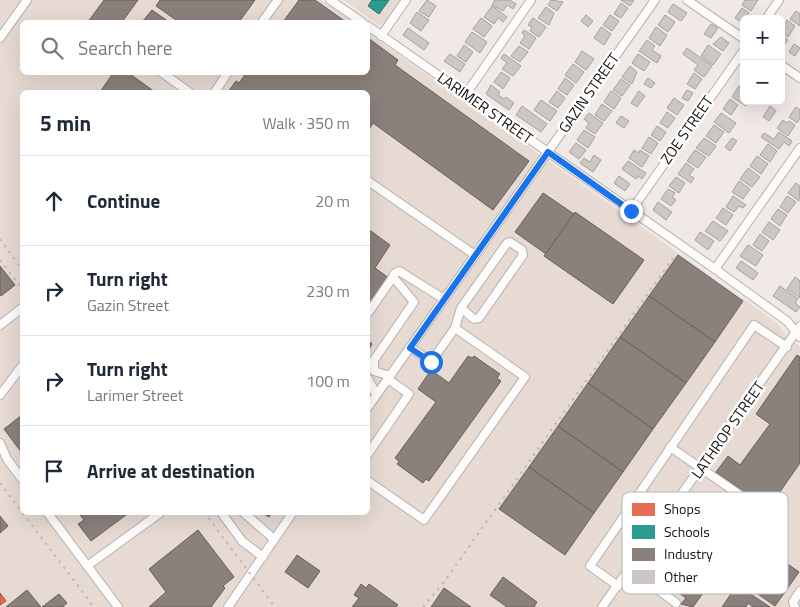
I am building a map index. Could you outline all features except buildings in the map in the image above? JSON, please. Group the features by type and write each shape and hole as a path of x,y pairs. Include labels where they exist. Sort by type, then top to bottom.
{"street":[{"path":"0,37 27,0"},
{"path":"263,20 278,0"},
{"path":"330,0 359,20"},
{"path":"381,36 406,0"},
{"path":"466,94 531,0"},
{"name":"GAZIN STREET","path":"370,404 655,0"},
{"path":"687,0 740,37"},
{"path":"769,15 779,0"},
{"name":"LARIMER STREET","path":"370,28 715,269 787,321 799,332"},
{"name":"ZOE STREET","path":"631,211 740,56"},
{"path":"785,69 800,78"},
{"path":"165,75 187,90"},
{"path":"216,90 226,75"},
{"path":"715,269 800,148"},
{"path":"370,182 475,255"},
{"path":"410,348 431,362 455,328 461,308 508,242 522,250 523,255 479,318 474,318 461,308"},
{"path":"370,310 393,276 400,271 444,298"},
{"path":"370,451 409,394 389,378 374,371 374,360 414,302 393,276"},
{"path":"0,325 20,310"},
{"path":"640,492 754,325 786,347"},
{"path":"370,482 424,520 525,377 455,328"},
{"name":"LATHROP STREET","path":"684,492 786,347 799,332"},
{"path":"0,395 20,369"},
{"path":"370,383 376,394"},
{"path":"0,443 7,459 20,476"},
{"path":"670,447 736,492"},
{"path":"49,515 118,607"},
{"path":"87,566 157,515"},
{"path":"223,515 242,542 263,557"},
{"path":"246,515 274,539"},
{"path":"228,607 291,515"},
{"path":"618,586 590,566 622,518"},
{"name":"LATHROP STREET","path":"602,607 622,580"},
{"path":"795,607 793,602 800,591"},
{"path":"664,594 676,603"}],"shaded area":[{"path":"0,0 321,0 350,20 20,20 20,75 370,75 370,34 777,323 788,338 800,346 800,607 0,607"},
{"path":"344,0 401,0 384,24 379,25"}],"railway":[{"path":"0,239 20,267"},
{"path":"423,607 444,582 673,258"},
{"path":"0,260 20,286"},
{"path":"0,483 20,509"},
{"path":"24,515 94,607"},
{"path":"206,515 275,607"}],"route":[{"path":"431,362 410,348 548,152 631,211"}]}
